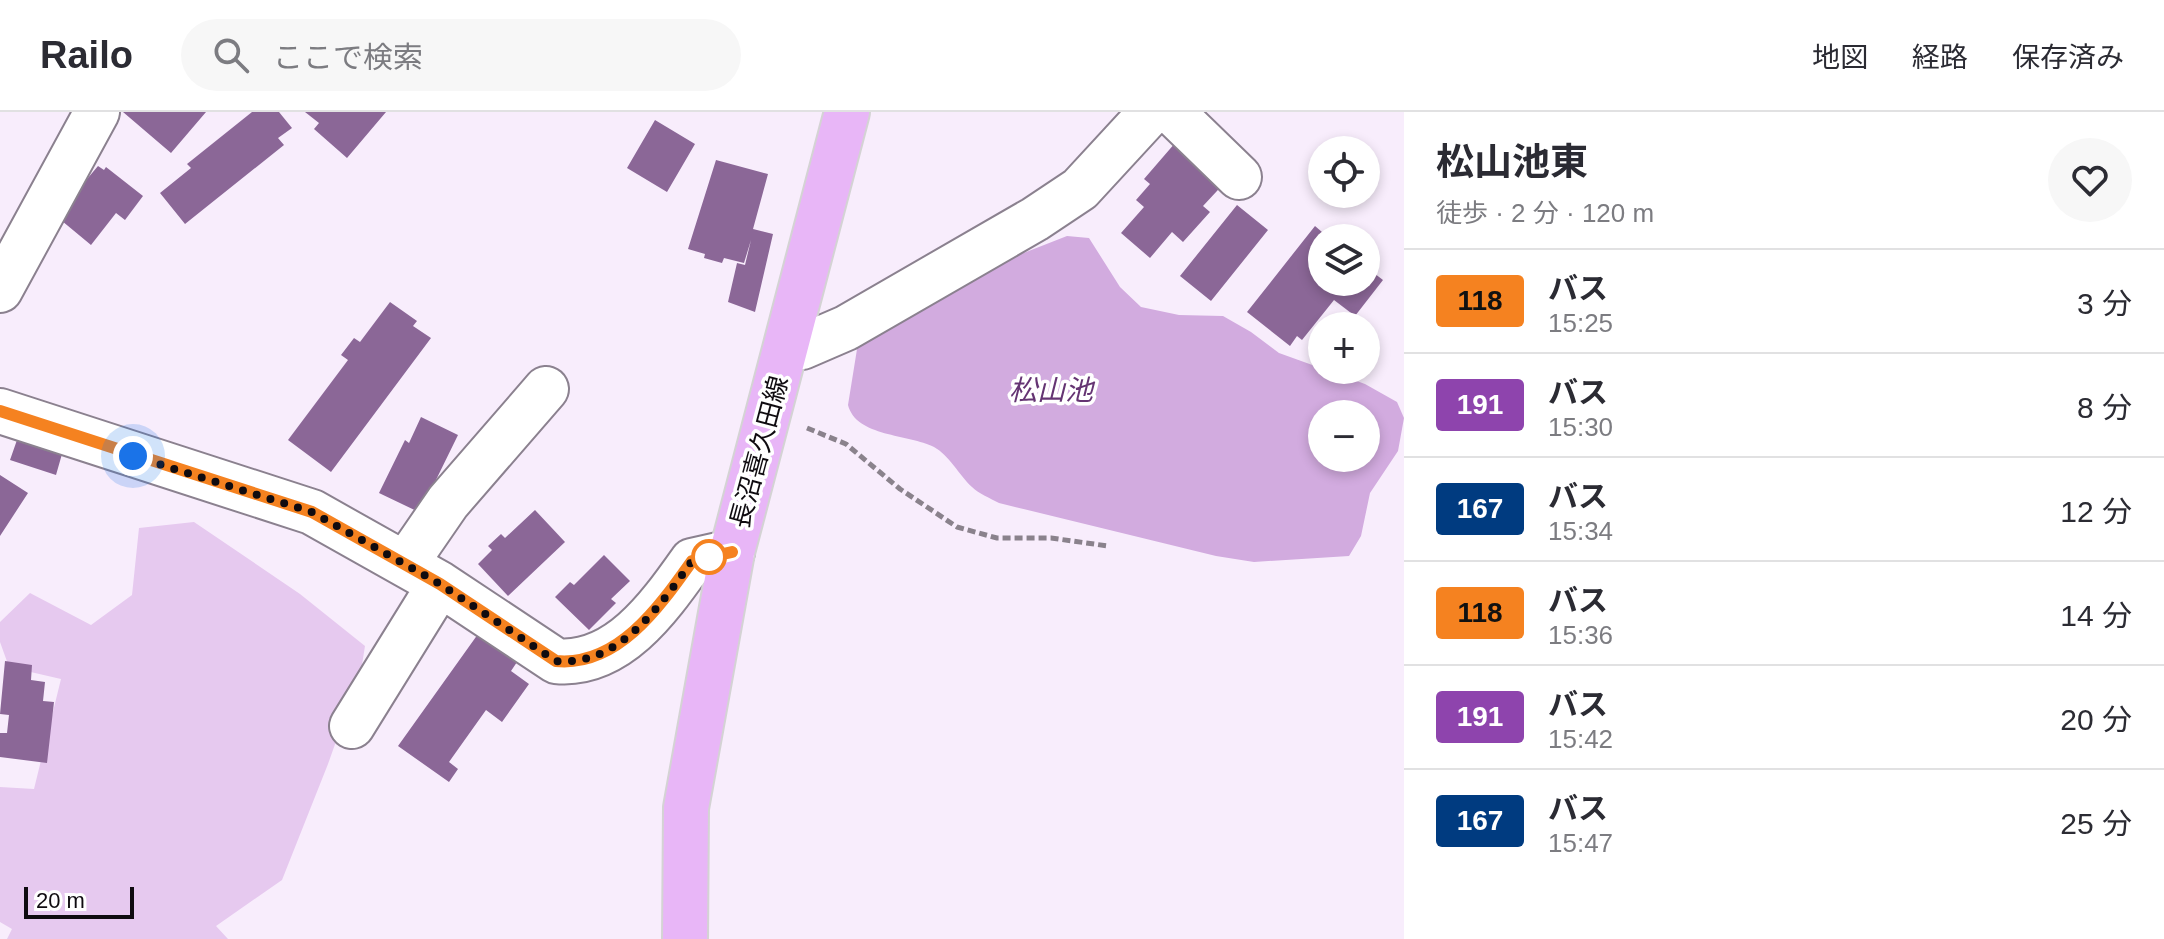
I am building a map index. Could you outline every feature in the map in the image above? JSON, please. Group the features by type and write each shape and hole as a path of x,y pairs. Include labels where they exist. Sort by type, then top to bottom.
{"main road":[{"name":"長沼喜久田線","path":"685,939 686,808 732,552 847,112"}],"street":[{"path":"0,290 97,112"},
{"path":"786,348 802,347 846,328 1035,219 1080,189 1151,112"},
{"path":"1172,112 1239,177"},
{"path":"352,726 423,574 448,502 546,389"},
{"path":"0,411 312,512 423,574 556,661 573,663 596,658 654,613 692,561 732,552"}],"path":[{"path":"768,418 796,423 846,444 900,489 957,527 997,538 1051,538 1108,546"}],"shaded area":[{"path":"194,522 300,594 365,646 361,671 282,880 216,926 228,939 7,939 12,929 0,922 0,787 34,789 61,679 9,667 0,642 0,622 30,593 91,625 132,595 139,528"}],"water":[{"name":"松山池","path":"1067,236 1089,238 1120,287 1141,307 1179,315 1223,316 1279,353 1308,363 1308,384 1365,384 1397,402 1404,418 1398,451 1370,493 1361,536 1349,556 1254,562 1216,556 999,503 981,494 934,447 872,429 853,415 848,405 858,343 1008,259"}],"building":[{"path":"123,112 206,112 171,153"},
{"path":"252,112 279,112 292,128 278,138 284,145 185,224 160,193 191,168 187,164"},
{"path":"305,112 386,112 347,158 314,129 319,123"},
{"path":"655,120 695,144 667,192 627,168"},
{"path":"1182,135 1230,177 1203,206 1210,212 1183,242 1172,232 1150,258 1121,233 1144,207 1136,200 1150,184 1144,179"},
{"path":"716,160 768,174 753,229 773,234 755,312 728,302 737,263 745,265 751,240 744,263 724,258 722,263 688,249"},
{"path":"98,166 104,170 106,167 143,196 125,220 116,213 91,245 56,216"},
{"path":"1237,205 1268,230 1211,301 1180,276"},
{"path":"1308,235 1308,296 1371,296 1358,312 1350,312 1334,300 1324,312 1308,312 1308,332 1302,340 1297,336 1290,346 1247,312"},
{"path":"390,302 417,321 413,326 431,338 331,472 288,440 348,360 341,355 354,338 360,342"},
{"path":"421,417 458,435 433,486 425,515 379,493 405,440 409,443"},
{"path":"17,440 62,454 56,475 10,460"},
{"path":"0,475 28,493 0,536"},
{"path":"535,510 565,542 508,596 478,564 492,550 488,546 501,534 505,538"},
{"path":"604,555 630,581 611,599 616,603 589,630 555,597 570,582 574,585"},
{"path":"478,634 517,662 511,671 529,684 502,722 486,710 449,762 458,769 449,782 398,746"},
{"path":"5,661 32,665 31,680 45,682 43,701 54,702 47,763 0,757 0,733 7,733 9,715 0,714"}],"bus line":[{"name":"118","path":"0,411 312,512 406,563 556,661 573,663 596,658 654,613 692,561 732,552"}],"route":[{"path":"133,456 312,512 406,563 556,661 573,663 596,658 654,613 692,561 712,556 709,557"}]}
